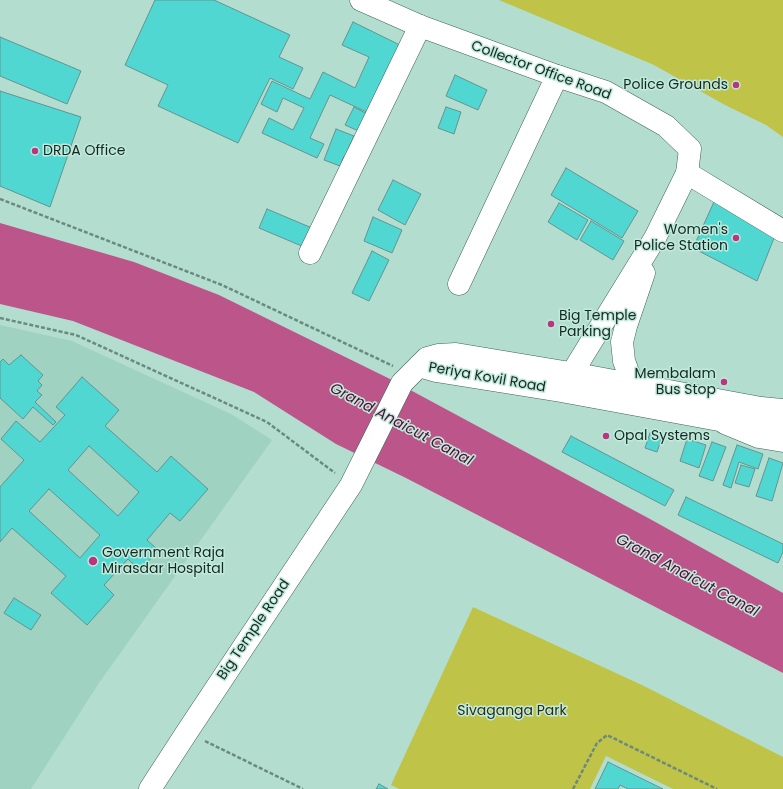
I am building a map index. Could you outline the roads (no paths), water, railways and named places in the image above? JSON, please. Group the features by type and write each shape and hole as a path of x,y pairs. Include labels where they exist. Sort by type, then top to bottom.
{"main road":[{"name":"Collector Office Road","path":"361,0 420,26 557,76 606,92 666,126 690,149 687,173 656,238"},
{"path":"310,253 420,26"},
{"path":"459,284 557,76"},
{"path":"687,173 783,231"},
{"path":"566,382 656,238"},
{"path":"634,384 624,361 622,342 656,238"},
{"name":"Periya Kovil Road","path":"410,375 436,371 566,382 634,384 760,417"},
{"name":"Big Temple Road","path":"150,789 355,478 410,375"},
{"name":"Periya Kovil Road","path":"566,382 719,420 760,417"},
{"path":"760,417 783,410"},
{"path":"760,417 783,428"},
{"path":"719,420 759,437 783,441"}],"water":[{"name":"Grand Anaicut Canal","path":"0,223 134,262 219,295 388,378 650,519 783,593 783,673 406,478 336,444 254,392 73,321 0,304"}],"place":[{"name":"Police Grounds","path":"736,85"},
{"name":"DRDA Office","path":"35,151"},
{"name":"Women's Police Station","path":"736,238"},
{"name":"Big Temple Parking","path":"551,324"},
{"name":"Membalam Bus Stop","path":"724,382"},
{"name":"Opal Systems","path":"606,436"},
{"name":"Government Raja Mirasdar Hospital","path":"93,561"}],"park label":[{"name":"Sivaganga Park","path":"512,711"}]}
